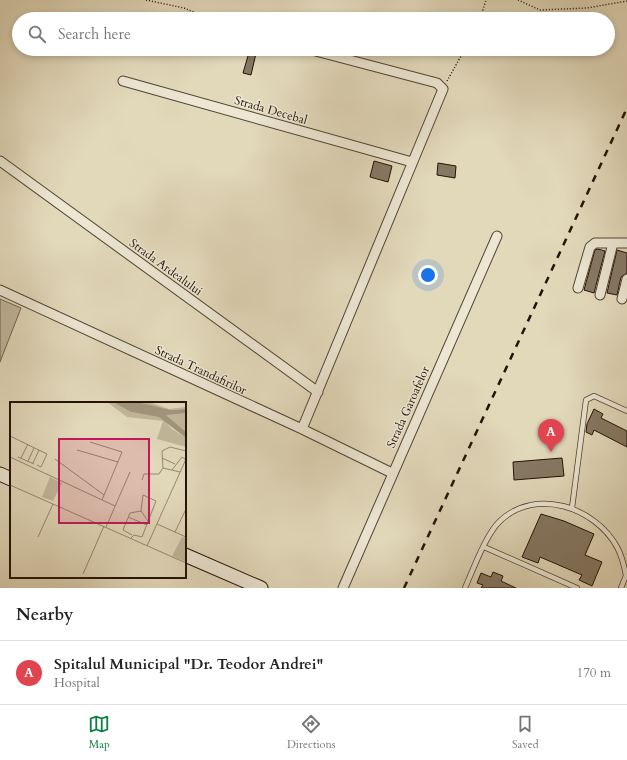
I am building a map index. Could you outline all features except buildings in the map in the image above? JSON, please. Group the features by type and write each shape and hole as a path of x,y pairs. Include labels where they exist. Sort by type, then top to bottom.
{"main road":[{"path":"0,474 10,479"},
{"path":"186,555 262,588"}],"street":[{"path":"302,429 443,89 437,83 335,56"},
{"name":"Strada Decebal","path":"123,81 412,162"},
{"name":"Strada Ardealului","path":"0,161 318,392"},
{"name":"Strada Garoafelor","path":"343,588 392,473 497,236"},
{"path":"578,288 590,247 595,243 627,243"},
{"path":"600,295 613,243"},
{"path":"622,299 627,279"},
{"name":"Strada Trandafirilor","path":"0,290 302,429 392,473"}],"lane":[{"path":"572,508 586,400 590,397 599,397 627,411"},
{"path":"465,588 484,547 498,522 511,512 522,507 545,503 572,508 590,517 607,534 616,546 622,558 626,574 621,588"},
{"path":"484,547 577,588"}],"path":[{"path":"146,0 184,8 194,12"},
{"path":"482,12 486,0"},
{"path":"518,0 540,10 587,8 627,1"},
{"path":"443,89 461,56"}],"shaded area":[{"path":"0,299 21,308 0,362"}],"railway":[{"path":"404,588 627,108"}],"place":[{"name":"Spitalul Municipal \"Dr. Teodor Andrei\"","path":"551,452"}]}
